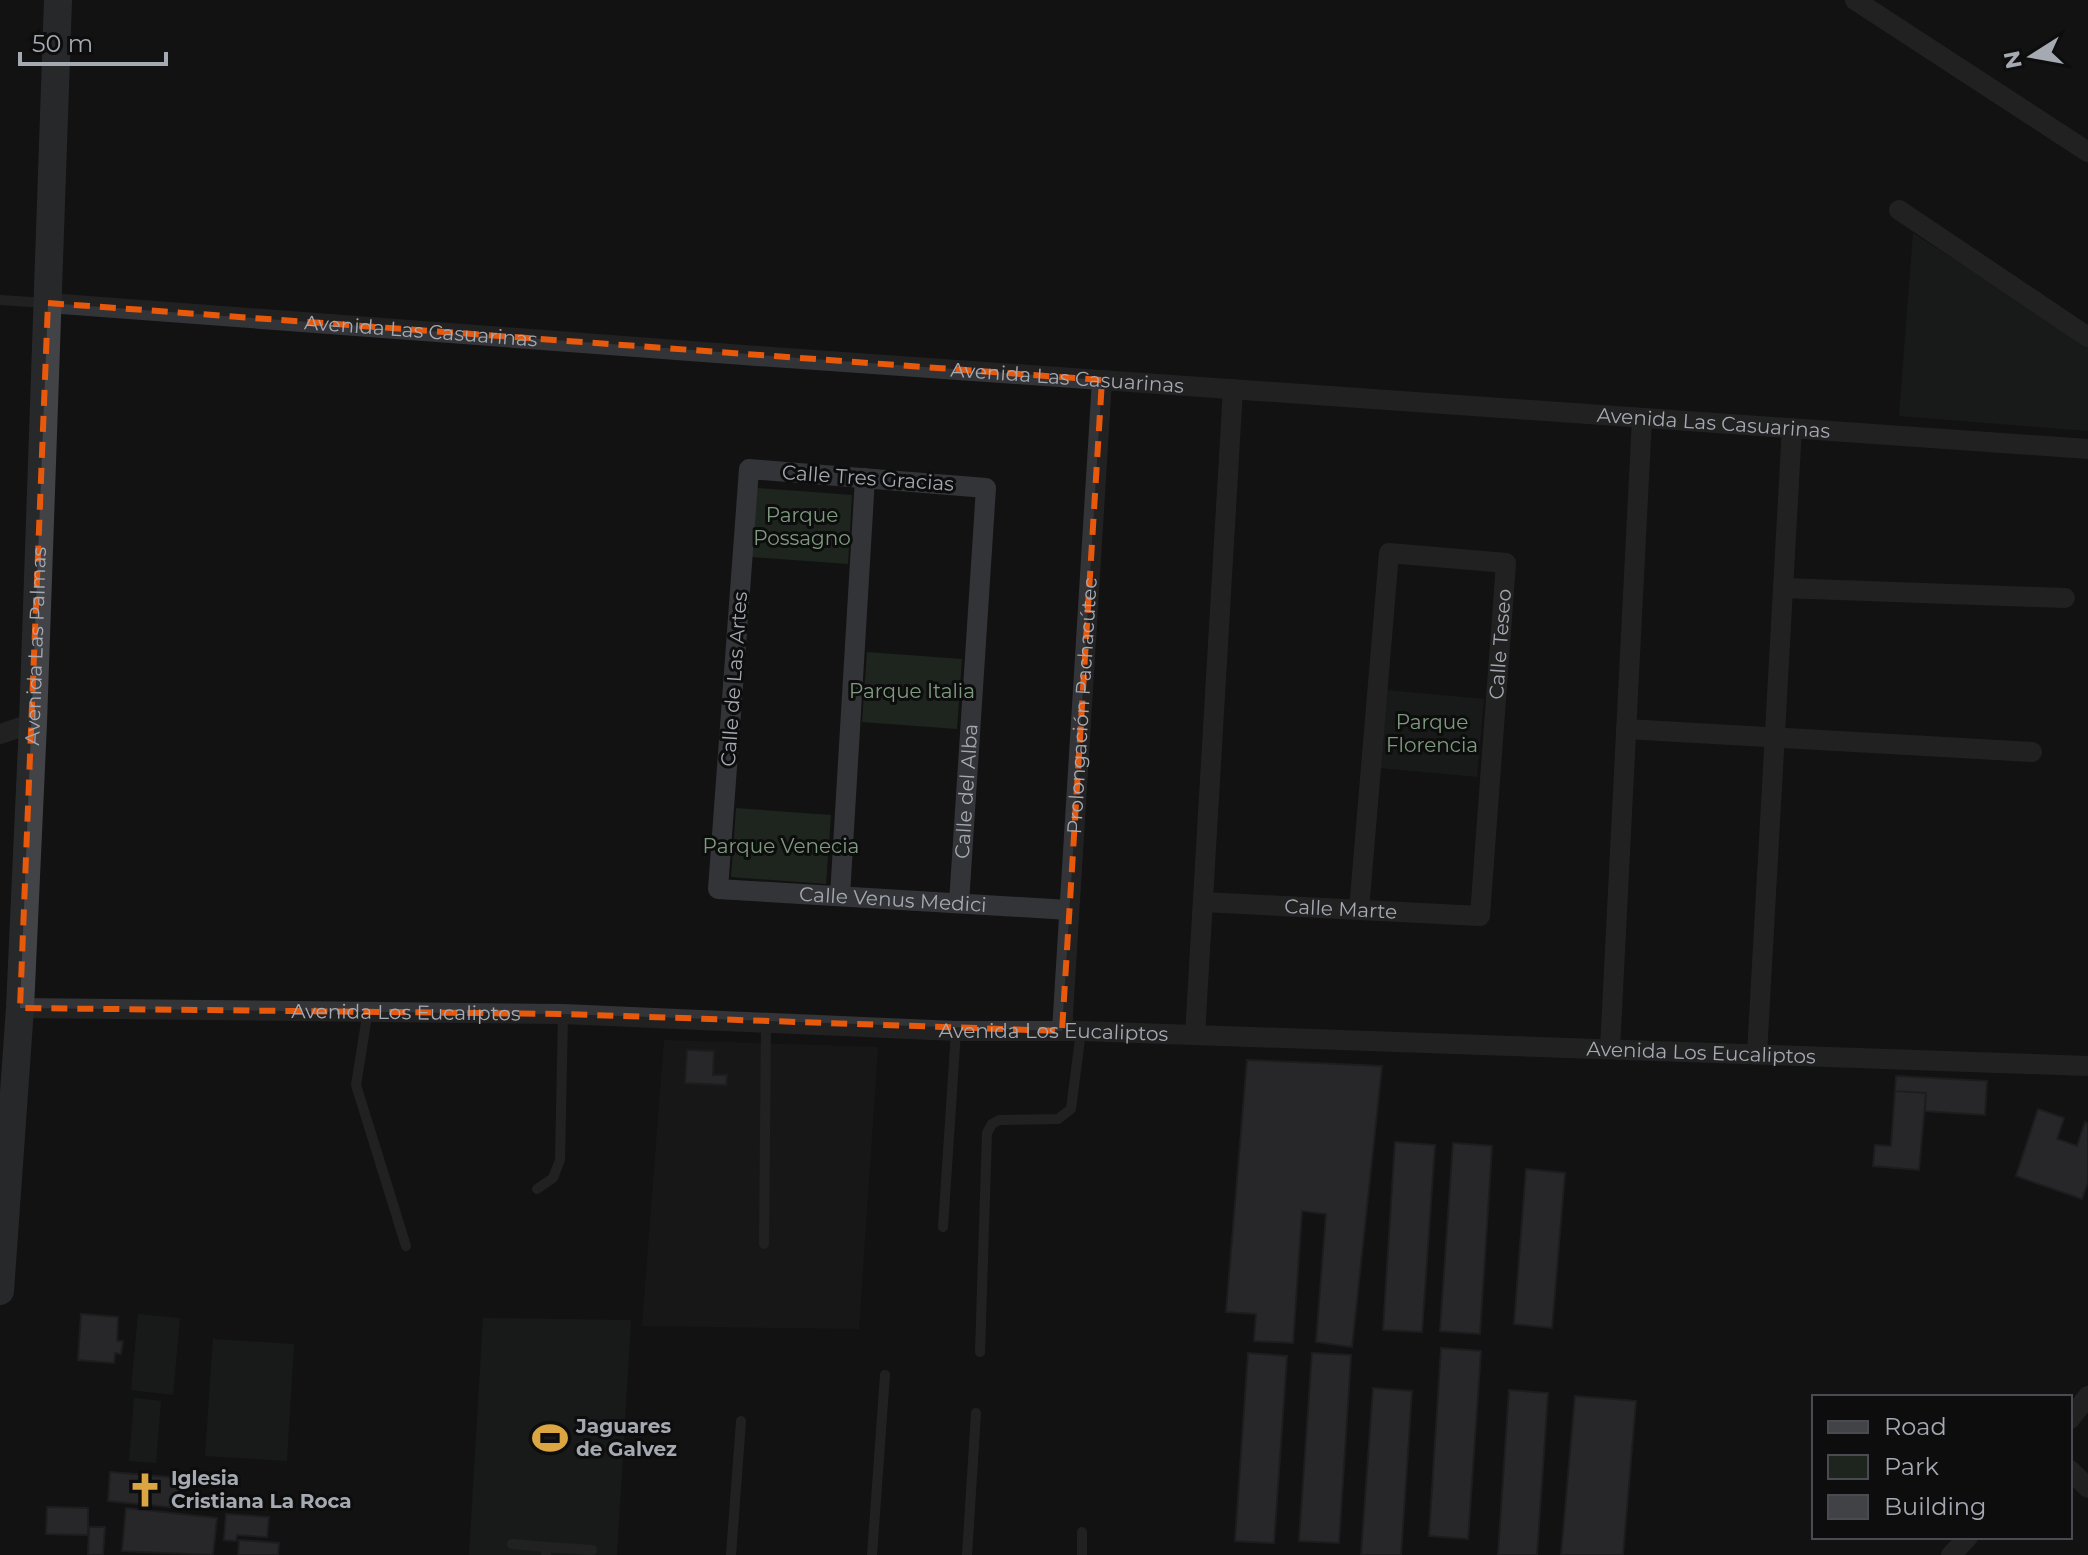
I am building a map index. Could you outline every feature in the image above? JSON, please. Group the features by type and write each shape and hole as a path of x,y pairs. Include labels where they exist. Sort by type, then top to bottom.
{"main road":[{"name":"Avenida Las Palmas","path":"0,1291 20,1008 33,723 58,0"}],"street":[{"path":"1855,0 2088,152"},
{"path":"1899,210 2088,337"},
{"name":"Avenida Las Casuarinas","path":"48,303 2088,449"},
{"name":"Prolongación Pachacútec","path":"1072,1031 1069,910 1102,380"},
{"path":"1195,1035 1233,389"},
{"path":"1610,1049 1642,418"},
{"path":"1757,1054 1792,428"},
{"name":"Calle Tres Gracias","path":"749,469 986,488"},
{"name":"Calle de Las Artes","path":"718,889 749,469"},
{"path":"840,896 865,478"},
{"name":"Calle del Alba","path":"959,903 986,488"},
{"name":"Calle Teseo","path":"1359,910 1389,553 1506,563 1480,916"},
{"path":"1783,588 2065,598"},
{"path":"0,734 33,723"},
{"path":"1626,729 2032,752"},
{"name":"Calle Venus Medici","path":"718,889 1069,910"},
{"name":"Calle Marte","path":"1203,902 1480,916"},
{"name":"Avenida Los Eucaliptos","path":"20,1008 563,1014 956,1031 1072,1031 2088,1066"},
{"path":"2072,1416 2088,1396"},
{"path":"2072,1472 2088,1488"},
{"path":"1951,1555 1966,1539"}],"lane":[{"path":"0,300 48,303"},
{"path":"368,1010 356,1085 406,1246"},
{"path":"537,1189 553,1178 560,1160 563,1014"},
{"path":"764,1244 766,1024"},
{"path":"943,1227 956,1031"},
{"path":"980,1352 987,1133 992,1124 999,1120 1067,1116 1071,1109 1072,1031"},
{"path":"872,1555 885,1375"},
{"path":"967,1555 976,1413"},
{"path":"731,1555 741,1421"},
{"path":"1082,1532 1082,1555"},
{"path":"512,1544 546,1551 592,1550"}],"highlighted area":[{"path":"48,303 1102,380 1062,1031 563,1014 20,1008"}],"shaded area":[{"path":"664,1040 878,1047 859,1329 642,1326"}],"green space":[{"path":"1913,233 2088,346 2088,431 1899,416"},
{"name":"Parque Possagno","path":"757,488 852,495 848,564 752,557"},
{"name":"Parque Italia","path":"867,652 962,659 957,729 862,722"},
{"name":"Parque Florencia","path":"1386,690 1484,699 1477,777 1380,768"},
{"name":"Parque Venecia","path":"736,808 831,815 826,884 731,877"},
{"path":"138,1314 180,1318 173,1395 131,1390"},
{"name":"Jaguares de Galvez","path":"483,1318 631,1320 617,1555 469,1555"},
{"path":"213,1339 294,1344 287,1461 205,1456"},
{"path":"134,1398 161,1401 156,1463 129,1461"}],"building":[{"path":"687,1050 714,1051 713,1075 727,1075 726,1085 685,1083"},
{"path":"1247,1060 1382,1066 1352,1347 1316,1342 1326,1214 1302,1211 1293,1343 1254,1341 1256,1314 1226,1312"},
{"path":"1896,1076 1987,1081 1985,1115 1925,1111 1926,1093 1895,1091"},
{"path":"1895,1091 1926,1093 1919,1170 1873,1166 1875,1145 1891,1146"},
{"path":"2038,1109 2064,1118 2057,1139 2077,1146 2085,1122 2088,1124 2088,1182 2082,1199 2016,1176"},
{"path":"1395,1142 1435,1145 1422,1332 1383,1330"},
{"path":"1453,1143 1492,1146 1480,1334 1440,1331"},
{"path":"1526,1169 1565,1173 1552,1328 1514,1324"},
{"path":"81,1314 118,1317 117,1341 123,1341 121,1354 115,1353 114,1363 78,1360"},
{"path":"1441,1348 1481,1351 1468,1539 1429,1536"},
{"path":"1248,1353 1287,1356 1274,1543 1235,1541"},
{"path":"1312,1353 1351,1355 1339,1543 1299,1541"},
{"path":"1373,1388 1412,1391 1401,1555 1361,1555"},
{"path":"1509,1390 1548,1393 1537,1555 1498,1555"},
{"path":"1575,1396 1636,1401 1623,1555 1561,1555"},
{"name":"Iglesia Cristiana La Roca","path":"110,1472 181,1478 179,1508 108,1501"},
{"path":"47,1507 88,1508 88,1535 46,1534"},
{"path":"126,1508 217,1518 213,1555 122,1551"},
{"path":"226,1514 269,1517 267,1537 237,1535 236,1541 224,1540"},
{"path":"89,1527 105,1527 103,1555 88,1555"},
{"path":"239,1540 279,1543 278,1555 238,1555"}],"place":[{"name":"Jaguares de Galvez","path":"550,1438"},
{"name":"Iglesia Cristiana La Roca","path":"145,1490"}]}
